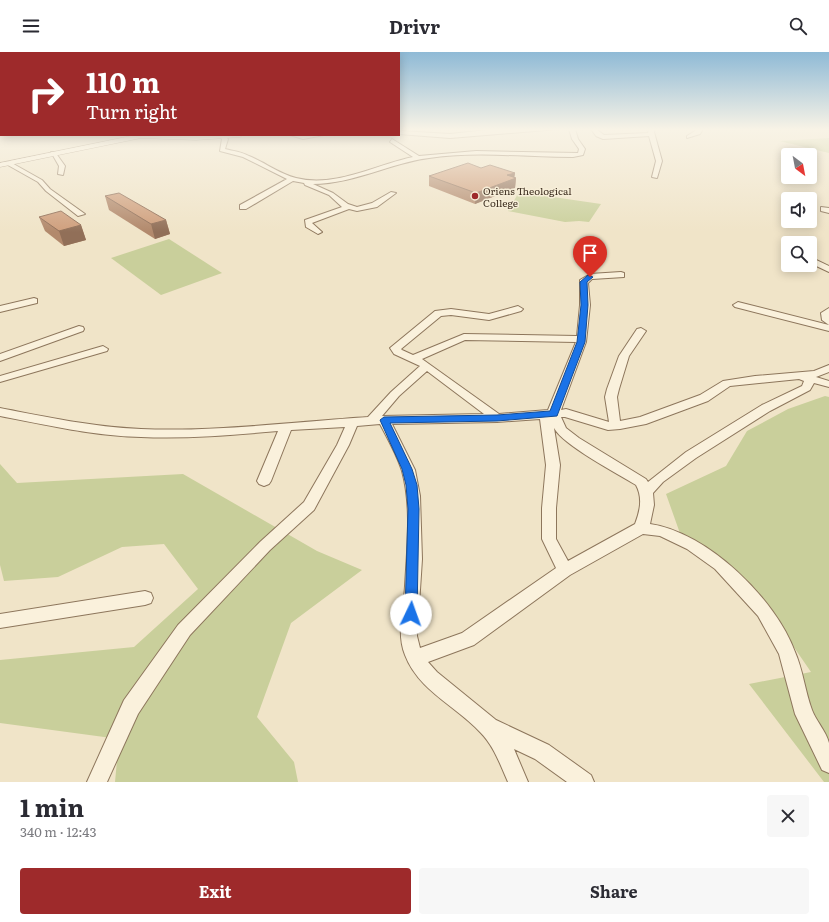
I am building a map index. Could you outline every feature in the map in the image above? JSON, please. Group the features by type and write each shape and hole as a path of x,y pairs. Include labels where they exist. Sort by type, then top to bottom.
{"street":[{"path":"0,165 8,163"},
{"path":"8,163 40,181 48,190 81,214"},
{"path":"60,163 62,166 61,174"},
{"path":"259,163 292,179 331,194 349,207 357,209 370,206 393,193"},
{"path":"299,181 327,181 394,163"},
{"path":"655,177 658,163"},
{"path":"242,207 292,179"},
{"path":"318,232 309,225 308,222 349,207"},
{"path":"817,263 829,269"},
{"path":"565,570 549,539 549,508 553,465 550,414 582,339 585,305 583,282 590,277 622,275"},
{"path":"0,309 34,300"},
{"path":"738,305 829,328"},
{"path":"497,418 426,366 398,352 395,348 435,314 451,312 489,317 518,309"},
{"path":"829,311 826,313 827,320 829,322"},
{"path":"0,358 79,329"},
{"path":"615,425 611,397 613,389 624,356 641,331"},
{"path":"413,359 464,337 582,339"},
{"path":"0,379 103,348"},
{"path":"378,421 395,394 426,366"},
{"path":"806,378 829,368"},
{"path":"0,412 84,428 142,433 211,432 353,422 497,418 566,413 608,426 642,421 681,407 704,398 727,383 755,378 806,378 829,384"},
{"path":"647,491 658,479 692,455 766,408 806,388 806,378"},
{"path":"550,414 561,430 575,441 642,482 647,491 649,506 641,528"},
{"path":"378,421 407,469 412,485 413,586 409,641 415,658 428,677 478,716 490,728 498,740 518,782"},
{"path":"96,782 131,707 184,630 265,546 309,506 343,445 353,422"},
{"path":"264,481 286,427"},
{"path":"415,658 468,639 565,570 641,528 662,531 692,545 720,565 764,611 787,652 804,714 829,763"},
{"path":"0,621 145,598"},
{"path":"490,728 542,752 584,782"}],"green space":[{"path":"519,192 601,204 589,222 565,222 508,211"},
{"path":"169,239 222,273 161,295 111,258"},
{"path":"825,396 829,397 829,782 824,782 749,684 811,672 758,595 682,539 666,494 726,466 747,431 788,409"},
{"path":"0,464 17,483 183,474 317,551 362,570 291,623 257,717 294,762 298,782 115,782 119,739 0,723 0,660 134,647 198,589 164,544 122,547 58,577 4,581 0,565"}],"building":[{"path":"468,163 481,168 490,165 515,173 507,175 516,178 476,193 429,176"},
{"path":"119,193 166,220 151,224 105,196"},
{"path":"61,211 81,225 59,231 39,217"}],"place":[{"name":"Oriens Theological College","path":"475,196"}],"route":[{"path":"411,614 413,586 412,485 407,469 384,420 497,418 554,414 581,342 585,305 582,288 583,282 586,278 590,277"}]}
